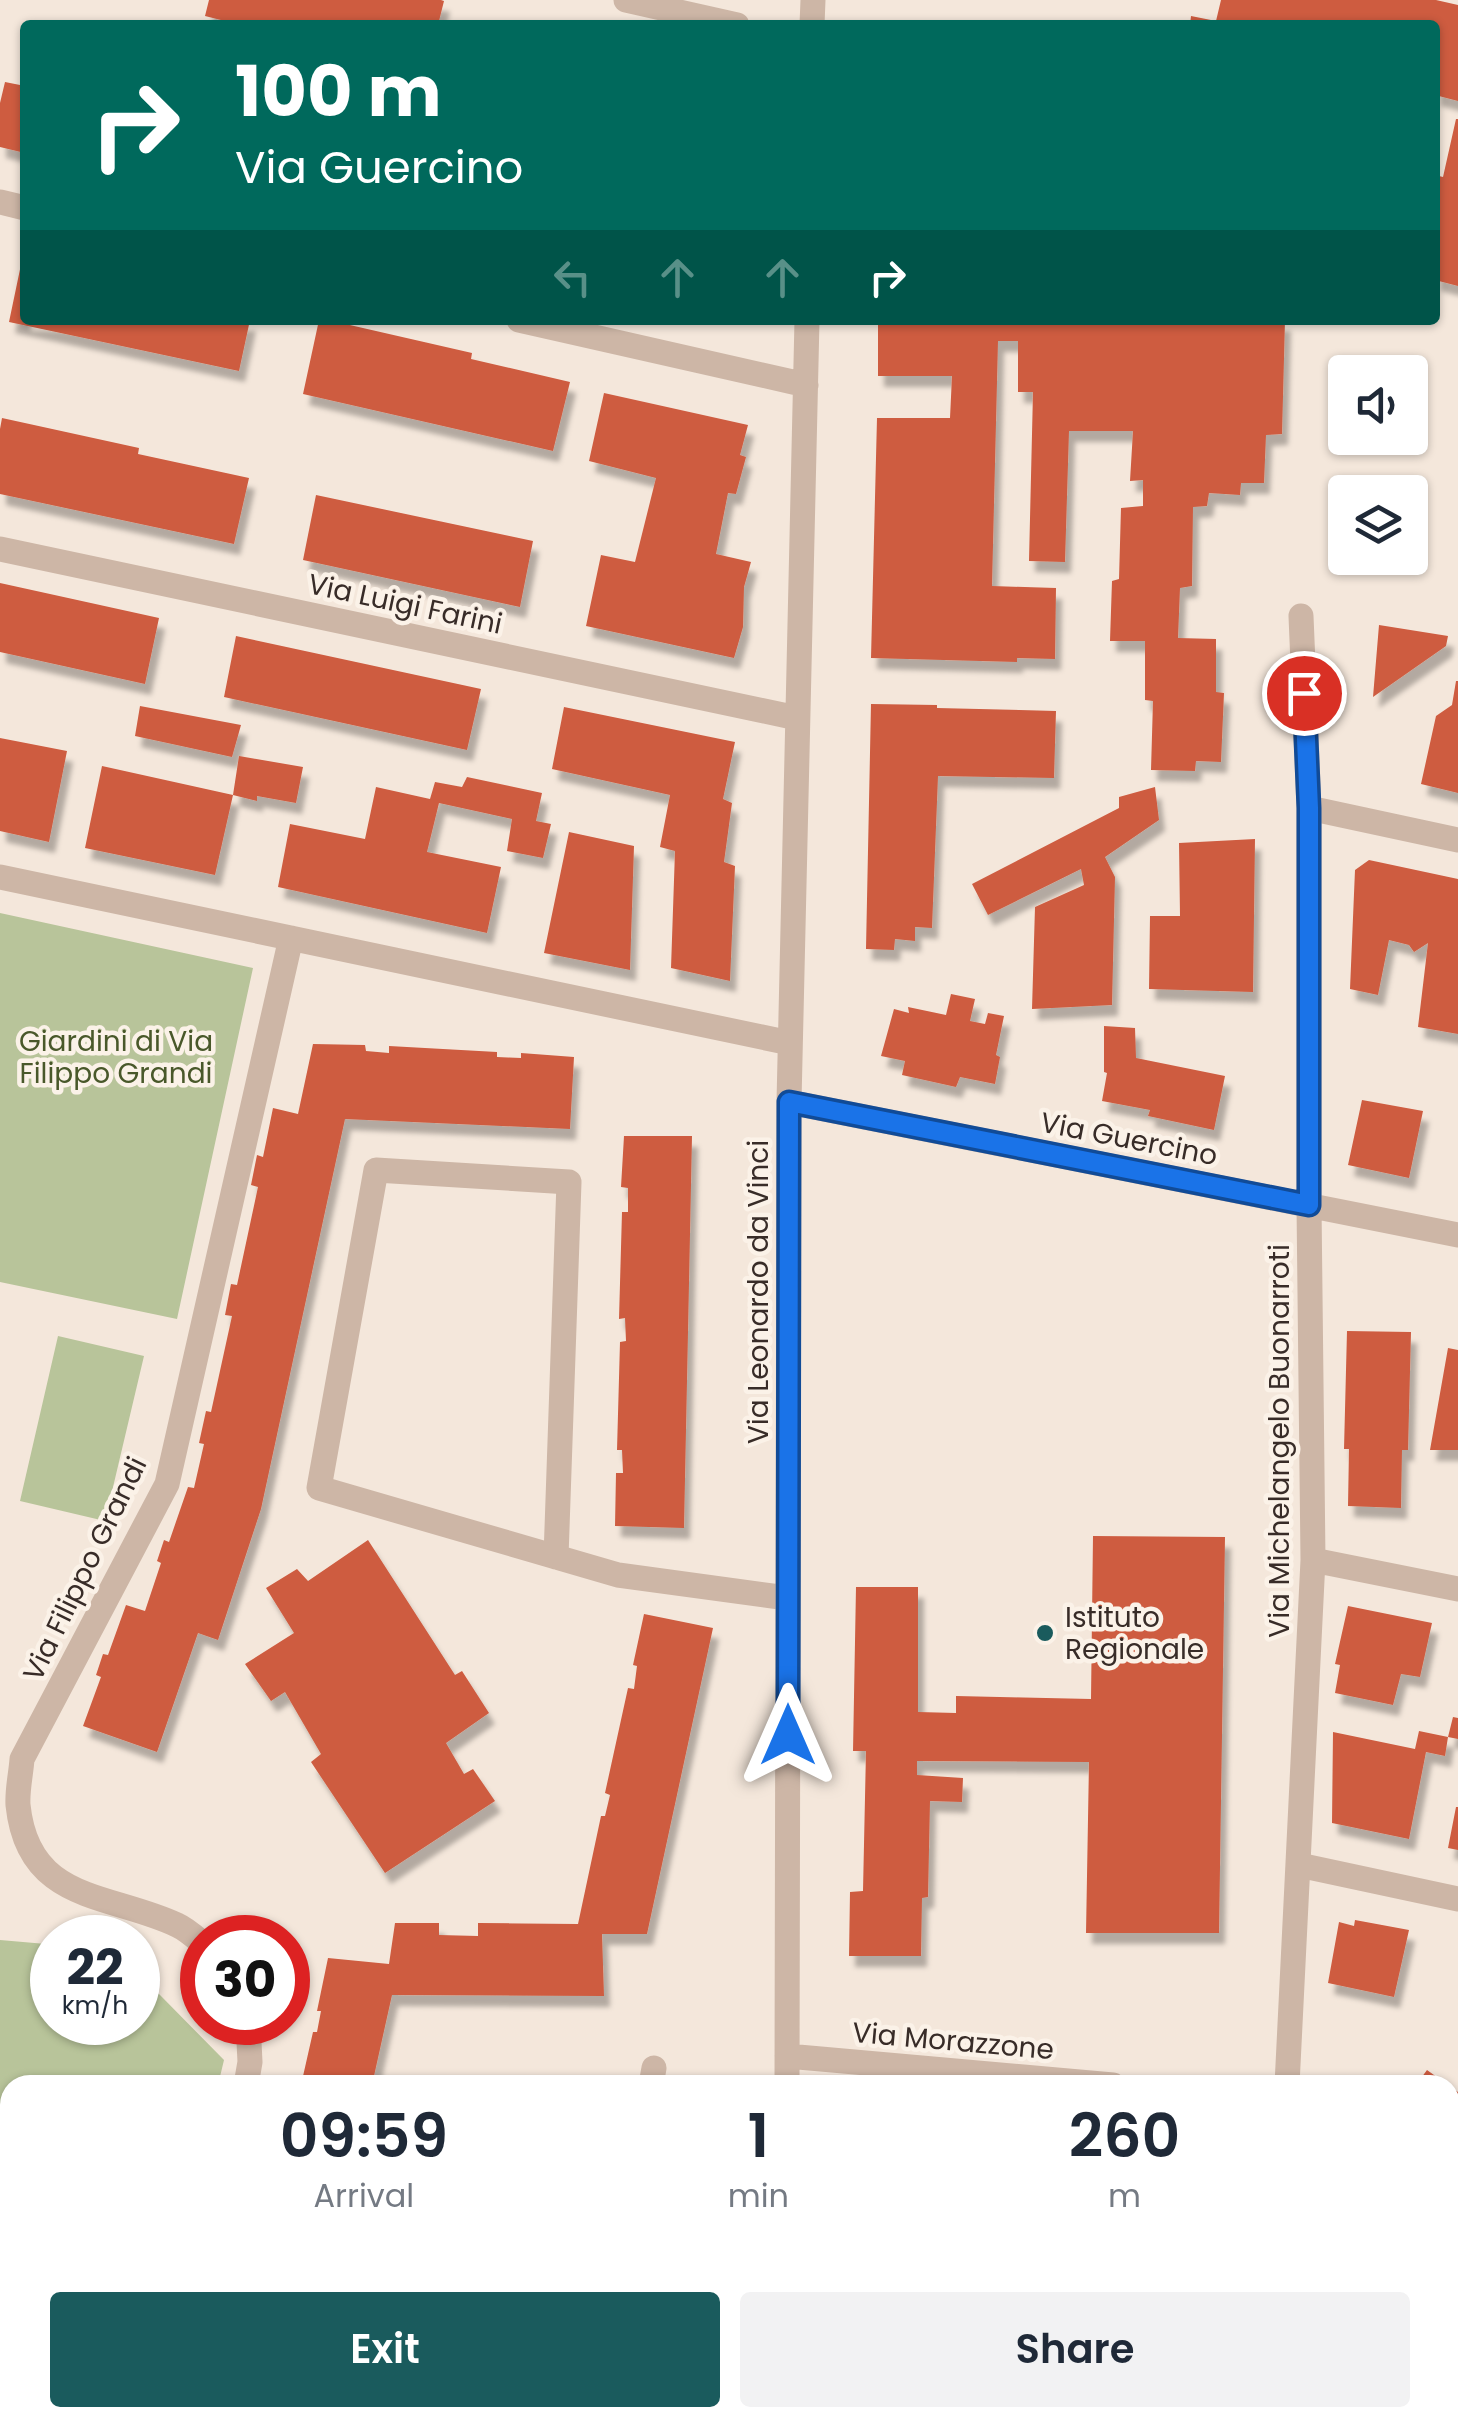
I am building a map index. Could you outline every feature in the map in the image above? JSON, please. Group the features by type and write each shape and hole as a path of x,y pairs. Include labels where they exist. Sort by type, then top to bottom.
{"street":[{"path":"626,0 715,20"},
{"path":"542,325 806,385"},
{"name":"Via Leonardo da Vinci","path":"787,2075 789,1102 807,325"},
{"name":"Via Luigi Farini","path":"0,549 797,718"},
{"name":"Via Michelangelo Buonarroti","path":"1288,2075 1313,1560 1309,808 1301,616"},
{"path":"1309,808 1458,840"},
{"path":"0,877 790,1044"},
{"name":"Via Filippo Grandi","path":"180,1926 79,1894 50,1876 26,1842 18,1802 22,1759 166,1484 290,938"},
{"name":"Via Guercino","path":"789,1102 1458,1235"},
{"path":"556,1556 569,1182 376,1170 319,1488 618,1575 787,1598"},
{"path":"1313,1560 1458,1589"},
{"path":"1299,1866 1458,1899"},
{"path":"248,2075 249,2045"},
{"name":"Via Morazzone","path":"787,2056 1001,2075"}],"green space":[{"name":"Giardini di Via Filippo Grandi","path":"0,913 253,968 177,1319 0,1282"},
{"path":"58,1336 144,1356 105,1521 20,1501"},
{"path":"0,1940 30,1943 30,2045 160,2045 160,1995 180,2015 180,2045 209,2045 224,2060 220,2075 0,2075"}],"building":[{"path":"209,0 444,1 439,20 221,20 205,16"},
{"path":"1221,0 1436,0 1458,5 1458,101 1440,96 1440,20 1216,20"},
{"path":"5,82 20,85 20,152 0,147 0,103"},
{"path":"1458,119 1458,286 1440,281 1440,176 1443,177"},
{"path":"20,269 20,324 9,322"},
{"path":"23,325 249,325 239,371"},
{"path":"318,325 350,325 472,353 471,359 570,382 553,451 303,394"},
{"path":"878,325 1285,325 1282,434 1266,435 1264,483 1241,483 1240,495 1209,493 1207,506 1193,507 1192,586 1180,588 1178,638 1216,639 1216,692 1224,693 1221,762 1196,761 1195,771 1151,770 1153,701 1145,700 1145,641 1110,641 1112,581 1119,579 1121,508 1143,506 1143,480 1130,481 1133,431 1069,431 1065,562 1029,561 1033,392 1018,392 1018,341 998,341 992,586 1056,588 1055,659 1017,658 1017,662 871,658 877,418 950,418 952,376 878,376"},
{"path":"604,393 748,425 740,455 746,457 736,494 728,493 716,554 751,562 744,587 743,627 734,658 586,626 601,555 635,562 656,478 589,461"},
{"path":"2,418 139,448 138,454 249,478 234,544 0,494"},
{"path":"316,495 533,541 520,607 303,560"},
{"path":"0,583 159,618 145,684 0,652"},
{"path":"1379,625 1448,636 1446,646 1373,697"},
{"path":"236,636 481,689 467,750 224,697"},
{"path":"1456,681 1458,793 1421,784 1436,716 1452,705"},
{"path":"871,704 1056,711 1054,778 938,776 932,928 915,927 915,941 895,939 894,950 866,949"},
{"path":"140,706 241,725 232,757 135,736"},
{"path":"564,707 735,742 723,799 732,803 724,862 735,866 730,981 671,968 675,851 660,847 670,795 552,769"},
{"path":"0,738 67,751 49,842 0,831"},
{"path":"239,756 303,767 296,803 233,795"},
{"path":"102,766 233,795 215,875 85,848"},
{"path":"467,777 542,793 536,821 551,824 543,858 507,851 512,819 439,803 427,852 501,867 487,933 278,887 290,824 365,839 376,787 430,799 435,782 462,787"},
{"path":"1155,787 1159,820 1105,857 1115,877 1112,1005 1032,1009 1035,907 1084,885 1081,869 988,915 972,884 1119,808 1119,797"},
{"path":"569,832 634,846 630,970 544,953"},
{"path":"1255,839 1253,992 1149,989 1150,916 1180,916 1179,843"},
{"path":"1369,860 1458,879 1458,1034 1418,1027 1428,943 1414,952 1409,945 1389,940 1378,995 1350,989 1355,870"},
{"path":"951,994 975,999 970,1021 985,1024 988,1013 1004,1016 995,1084 960,1077 956,1087 902,1075 905,1061 881,1056 894,1009 909,1013 908,1007 946,1015"},
{"path":"1104,1026 1135,1028 1136,1058 1225,1076 1214,1130 1148,1116 1150,1110 1102,1101 1107,1073"},
{"path":"313,1044 365,1045 366,1051 389,1053 389,1046 497,1052 497,1057 521,1058 521,1053 574,1057 570,1129 345,1119 261,1509 218,1640 198,1633 157,1752 83,1726 101,1677 96,1675 103,1654 108,1655 126,1605 145,1611 161,1563 157,1561 164,1540 169,1542 188,1487 194,1488 204,1444 199,1443 206,1411 211,1412 232,1316 225,1315 231,1284 237,1285 258,1187 251,1185 257,1155 263,1157 273,1108 298,1114"},
{"path":"1362,1100 1423,1111 1409,1178 1348,1165"},
{"path":"624,1136 692,1136 684,1528 615,1526 616,1473 623,1473 622,1450 617,1450 620,1342 626,1341 625,1318 619,1319 622,1212 628,1212 628,1188 621,1187"},
{"path":"1347,1331 1411,1332 1408,1450 1402,1450 1401,1508 1348,1506 1349,1449 1344,1449"},
{"path":"1448,1348 1458,1350 1458,1450 1430,1450"},
{"path":"1093,1536 1225,1537 1219,1933 1086,1933 1089,1762 917,1761 917,1775 963,1778 962,1802 930,1801 928,1897 922,1898 921,1956 849,1956 850,1892 863,1891 866,1751 853,1751 856,1587 918,1587 918,1712 956,1713 956,1696 1091,1699"},
{"path":"368,1540 455,1675 462,1671 489,1713 446,1743 464,1774 473,1769 495,1801 385,1873 311,1762 321,1754 285,1692 271,1701 245,1664 294,1633 266,1588 297,1569 308,1581"},
{"path":"1348,1606 1432,1623 1420,1677 1401,1674 1393,1705 1335,1693 1340,1665 1335,1664"},
{"path":"644,1614 713,1628 647,1934 602,1934 604,1996 392,1995 374,2075 303,2075 313,2032 317,2032 321,2011 317,2011 328,1958 389,1964 395,1923 439,1923 439,1935 478,1936 478,1923 578,1924 601,1816 605,1816 610,1795 605,1793 628,1688 634,1689 637,1666 633,1665"},
{"path":"1453,1717 1458,1718 1458,1739 1448,1737"},
{"path":"1419,1731 1448,1737 1445,1756 1426,1752 1409,1839 1332,1823 1333,1732 1415,1749"},
{"path":"1458,1807 1458,1850 1448,1848"},
{"path":"1355,1920 1409,1930 1394,1997 1328,1983 1339,1922 1354,1926"}],"place":[{"name":"Istituto Regionale","path":"1045,1633"}],"route":[{"path":"788,1735 789,1102 1309,1205 1309,808 1304,693"}]}
